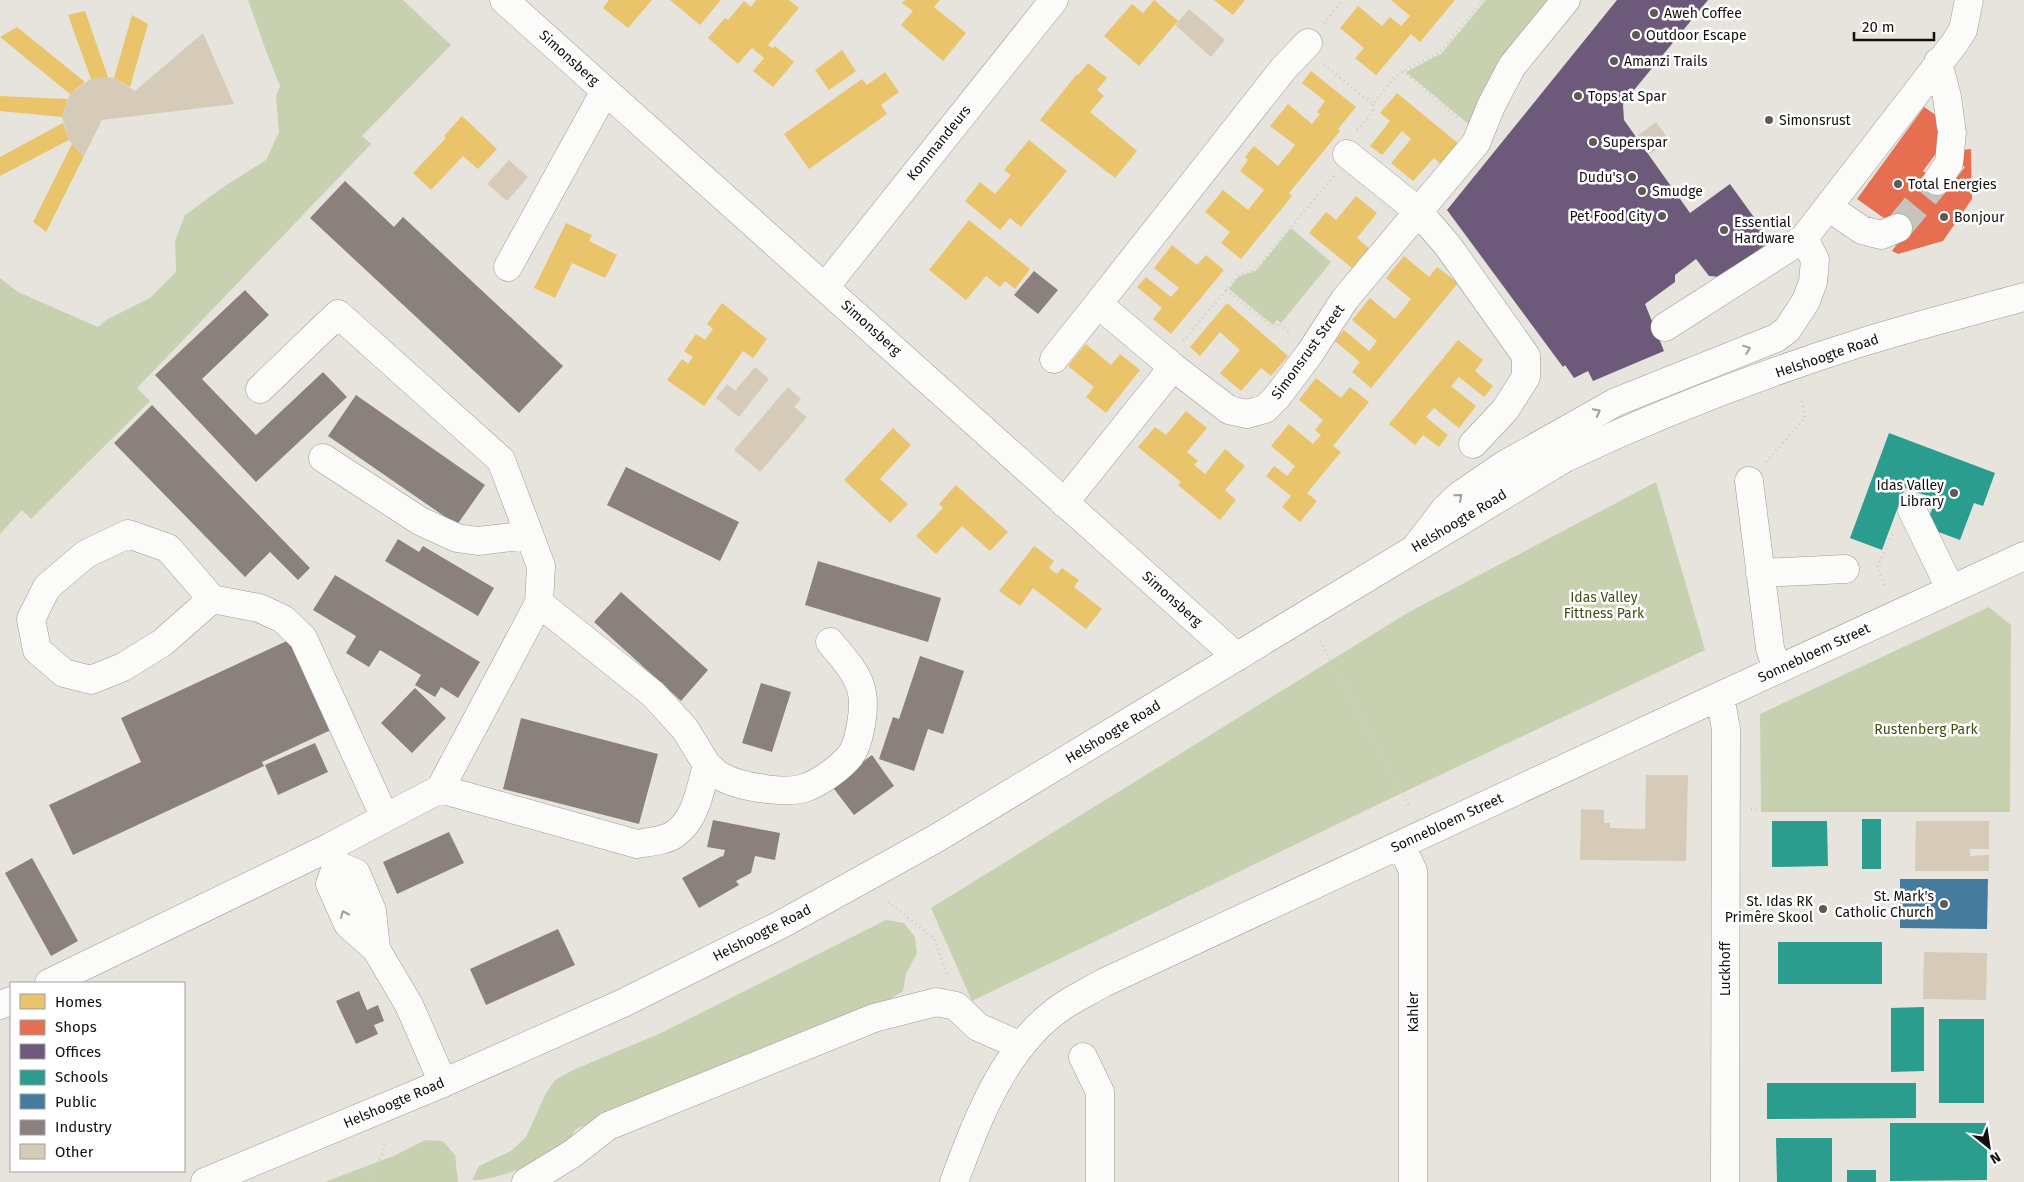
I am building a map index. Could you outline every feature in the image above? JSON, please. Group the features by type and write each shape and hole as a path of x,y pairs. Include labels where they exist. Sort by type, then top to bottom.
{"street":[{"name":"Simonsberg","path":"504,0 1237,656"},
{"name":"Kommandeurs","path":"825,287 1054,0"},
{"name":"Simonsrust Street","path":"1098,304 1170,365 1229,410 1247,414 1264,409 1277,397 1311,351 1345,299 1476,143 1491,106 1512,66 1566,0"},
{"path":"1665,327 1804,238 1963,30 1968,0"},
{"path":"1054,359 1284,68 1311,39"},
{"path":"1937,181 1949,162 1952,129 1948,97 1938,62"},
{"path":"508,267 605,91"},
{"path":"1349,155 1418,211 1448,246 1526,356 1526,377 1505,410 1473,444"},
{"path":"1828,207 1862,230 1881,235 1898,228"},
{"path":"1416,547 1445,509 1460,495 1504,465 1616,402 1776,338 1787,330 1806,301 1813,282 1815,260 1804,238"},
{"name":"Helshoogte Road","path":"204,1182 443,1083 621,1004 780,925 937,838 1565,458 1635,425 1860,343 2024,297"},
{"path":"50,982 333,856 385,818 440,789 538,603 541,566 501,460 338,314 260,389"},
{"path":"1064,503 1170,365"},
{"path":"323,458 420,521 458,538 478,541 529,535"},
{"path":"1749,481 1770,648 1776,670"},
{"path":"1905,517 1951,590"},
{"path":"212,599 162,643 123,667 91,680 64,673 37,650 31,619 47,587 86,554 128,534 168,548 212,599 259,608 283,619 303,638 385,818"},
{"name":"Sonnebloem Street","path":"954,1182 973,1133 1006,1066 1029,1035 1063,1006 1103,983 2024,556"},
{"path":"1760,573 1845,569"},
{"path":"538,603 653,694 685,730 707,765 720,776 737,783 786,790 806,788 822,780 850,755 862,725 862,693 852,670 830,642"},
{"name":"Luckhoff","path":"1720,696 1726,729 1725,1182"},
{"path":"440,789 637,844 674,835 689,820 696,804 707,765"},
{"name":"Kahler","path":"1401,845 1413,871 1413,1182"},
{"path":"333,856 356,873 372,911 376,949 409,1005 443,1083"},
{"path":"526,1182 572,1154 608,1126 874,1018 936,1002 956,1006 978,1027 1021,1046"},
{"path":"1083,1056 1100,1092 1100,1182"}],"path":[{"path":"1343,0 1311,39 1373,104 1394,78 1403,71 1440,52 1484,0"},
{"path":"1403,71 1479,136"},
{"path":"1170,365 1226,290 1239,275 1255,270 1349,155"},
{"path":"1226,290 1274,328 1278,323 1311,351"},
{"path":"1749,481 1805,418 1801,397"},
{"path":"1884,585 1877,568 1905,517"},
{"path":"1320,641 1409,806"},
{"path":"888,902 934,938 953,990 956,1006"},
{"path":"369,1182 370,1176 383,1154 384,1142"}],"green space":[{"path":"248,0 403,0 451,45 362,136 371,144 137,388 150,401 31,519 22,510 0,534 0,278 18,292 98,327 106,320 150,298 176,272 175,241 185,215 225,186 266,160 279,132 276,96 280,86"},
{"path":"1486,0 1551,0 1472,127 1406,72 1442,53"},
{"path":"1291,228 1331,262 1281,323 1277,320 1273,325 1229,289 1239,276 1256,271"},
{"name":"Idas Valley Fittness Park","path":"1656,482 1705,650 1383,802 972,1001 931,908 1409,612"},
{"name":"Rustenberg Park","path":"1989,607 2011,625 2010,812 1761,812 1760,714"},
{"path":"886,920 904,923 915,937 917,953 906,974 903,991 874,1009 848,1016 788,1038 576,1129 561,1149 537,1162 493,1177 472,1180 479,1166 511,1151 526,1137 545,1095 555,1080 573,1070 661,1033"},
{"path":"425,1140 443,1141 455,1155 458,1182 325,1182 396,1155"}],"building: Homes":[{"path":"609,0 652,0 628,28 603,8"},
{"path":"670,0 721,0 700,25"},
{"path":"756,0 789,0 799,8 768,45 772,48 775,46 794,62 773,87 753,71 764,58 752,48 738,64 708,38 725,18 728,20 744,1 751,7"},
{"path":"905,0 940,0 934,7 966,33 943,61 901,25 913,11 902,3"},
{"path":"1154,0 1178,21 1139,66 1104,36 1132,4 1143,13"},
{"path":"1214,0 1245,0 1233,15"},
{"path":"1391,0 1455,0 1420,42 1411,34 1376,75 1355,58 1364,48 1340,28 1358,6 1382,26 1390,17 1401,26 1410,16"},
{"path":"85,11 108,77 91,79 68,15"},
{"path":"132,15 148,24 130,87 114,78"},
{"path":"17,27 85,82 70,94 0,37"},
{"path":"842,50 856,71 829,90 815,70"},
{"path":"1088,63 1107,78 1097,90 1104,96 1090,112 1137,151 1115,178 1040,120"},
{"path":"1311,71 1356,107 1338,129 1340,131 1289,193 1292,196 1241,259 1221,243 1230,232 1205,212 1223,190 1248,210 1264,190 1240,171 1248,160 1245,157 1254,146 1278,166 1295,145 1270,126 1288,104 1312,124 1320,114 1317,112 1325,101 1302,83"},
{"path":"885,72 899,92 881,105 887,114 809,169 784,134 862,79 867,85"},
{"path":"1397,93 1459,144 1442,165 1434,158 1413,181 1391,163 1411,139 1402,131 1382,155 1370,146 1390,121 1380,113"},
{"path":"0,96 68,99 62,117 0,111"},
{"path":"462,116 497,149 478,169 463,156 431,190 413,173 446,138 444,136"},
{"path":"63,123 69,140 0,176 0,157"},
{"path":"1029,140 1067,171 1021,227 1010,218 1000,230 965,201 980,182 995,194 1011,175 1004,170"},
{"path":"72,144 84,156 46,232 33,222"},
{"path":"1356,196 1377,213 1357,238 1369,248 1352,268 1309,233 1326,212 1336,220"},
{"path":"969,220 1030,269 1015,289 1005,281 1000,287 986,276 966,300 929,270"},
{"path":"566,223 592,235 589,241 617,255 605,278 572,263 555,298 534,288"},
{"path":"1172,245 1197,265 1206,255 1224,270 1171,334 1153,319 1162,308 1137,287 1146,277 1171,297 1179,288 1154,268"},
{"path":"1404,256 1429,277 1437,267 1458,283 1371,388 1352,372 1360,362 1335,341 1344,330 1369,351 1377,341 1352,320 1370,298 1395,319 1411,299 1386,278"},
{"path":"722,303 767,339 753,358 743,351 704,406 667,380 682,359 688,364 693,357 684,351 696,334 705,340 713,329 707,324"},
{"path":"1227,303 1288,356 1271,376 1261,368 1241,391 1220,373 1240,350 1220,332 1200,356 1190,347"},
{"path":"1458,340 1483,360 1475,371 1493,386 1484,397 1459,377 1451,386 1476,406 1459,428 1434,408 1426,417 1448,435 1439,447 1423,435 1415,445 1389,424"},
{"path":"1086,344 1111,365 1120,354 1140,370 1106,413 1086,397 1094,387 1068,366"},
{"path":"1316,378 1341,398 1350,387 1369,402 1333,446 1341,452 1307,493 1317,501 1300,522 1282,507 1291,496 1266,476 1274,466 1287,476 1295,466 1271,446 1289,424 1313,444 1321,435 1315,430 1323,420 1299,400"},
{"path":"1186,411 1207,428 1187,452 1198,461 1194,465 1205,474 1225,449 1245,466 1225,490 1236,500 1220,520 1178,485 1181,482 1138,447 1155,427 1166,435"},
{"path":"893,428 911,445 880,479 908,504 890,523 844,480"},
{"path":"956,485 1008,532 990,551 962,526 936,554 916,536 943,508 939,504"},
{"path":"1034,546 1054,561 1049,568 1057,574 1062,568 1079,580 1074,587 1102,609 1086,629 1033,588 1020,606 999,591"}],"building: Shops":[{"path":"1924,107 1955,128 1923,171 1948,189 1965,167 1962,165 1961,150 1971,149 1972,199 1943,241 1898,254 1892,251 1905,233 1857,199"}],"building: Offices":[{"path":"1617,0 1708,0 1625,101 1623,105 1624,120 1690,213 1730,184 1771,241 1721,277 1709,276 1696,259 1675,275 1675,282 1645,304 1664,351 1593,381 1588,371 1574,378 1565,365 1563,367 1447,210"}],"building: Schools":[{"name":"Idas Valley Library","path":"1889,433 1995,473 1983,506 1974,503 1960,540 1925,527 1936,499 1905,488 1882,550 1850,538"},
{"path":"1862,819 1881,819 1881,869 1862,869"},
{"path":"1772,821 1827,821 1828,866 1772,867"},
{"path":"1778,942 1882,942 1882,984 1778,984"},
{"path":"1924,1007 1924,1071 1891,1072 1891,1008"},
{"path":"1939,1019 1984,1019 1984,1103 1939,1103"},
{"path":"1767,1083 1916,1083 1916,1118 1767,1119"},
{"path":"1890,1123 1987,1123 1987,1180 1890,1181"},
{"path":"1776,1138 1832,1138 1832,1182 1777,1182"},
{"path":"1847,1170 1876,1170 1876,1182 1847,1182"}],"building: Public":[{"name":"St. Mark's Catholic Church","path":"1900,879 1988,879 1987,929 1900,928"}],"building: Industry":[{"path":"345,181 394,227 403,217 563,366 519,413 310,218"},
{"path":"1034,271 1058,290 1038,314 1014,295"},
{"path":"245,290 269,315 202,379 256,435 323,372 347,397 256,482 155,375"},
{"path":"356,395 485,485 457,525 328,436"},
{"path":"152,405 310,568 298,580 270,552 245,577 114,443"},
{"path":"626,467 739,522 720,561 607,505"},
{"path":"398,539 419,552 423,546 494,588 478,616 385,561"},
{"path":"818,561 941,598 928,642 805,605"},
{"path":"335,575 480,662 458,698 441,687 435,697 415,685 421,675 380,650 369,667 346,653 356,636 313,610"},
{"path":"621,592 708,670 681,701 594,622"},
{"path":"291,639 333,729 262,762 264,766 73,855 49,805 141,762 121,718"},
{"path":"920,656 964,671 943,734 928,729 914,771 879,759 893,717 899,719"},
{"path":"761,683 791,692 772,752 742,743"},
{"path":"415,688 446,718 412,753 381,723"},
{"path":"521,718 658,754 639,824 503,789"},
{"path":"315,743 328,772 278,795 265,765"},
{"path":"872,755 894,786 854,815 831,785"},
{"path":"713,820 780,833 775,860 755,856 751,873 736,881 739,885 699,908 682,878 723,857 725,850 707,847"},
{"path":"449,832 464,863 397,894 383,862"},
{"path":"32,858 78,941 51,956 5,873"},
{"path":"558,929 575,965 486,1005 470,969"},
{"path":"359,991 367,1010 378,1005 384,1021 374,1025 378,1034 356,1044 336,1001"}],"building: Other":[{"path":"1189,9 1225,40 1211,57 1175,25"},
{"path":"203,33 234,104 102,120 84,156 72,144 62,117 70,94 91,79 108,77 114,78 135,91"},
{"path":"1656,122 1669,140 1650,154 1637,136"},
{"path":"509,160 528,177 507,201 487,184"},
{"path":"755,367 769,379 739,417 716,398 727,384 735,391"},
{"path":"788,387 801,399 794,407 807,417 760,472 734,450"},
{"path":"1646,775 1688,775 1686,861 1580,860 1581,809 1604,810 1604,823 1610,823 1610,828 1645,829"},
{"path":"1916,821 1989,821 1989,849 1970,849 1970,856 1989,855 1989,871 1915,871"},
{"path":"1924,952 1987,953 1986,1000 1923,999"}],"tunnel":[{"path":"1898,228 1937,181"}],"place":[{"name":"Aweh Coffee","path":"1654,13"},
{"name":"Outdoor Escape","path":"1636,35"},
{"name":"Amanzi Trails","path":"1614,61"},
{"name":"Tops at Spar","path":"1578,96"},
{"name":"Simonsrust","path":"1769,120"},
{"name":"Superspar","path":"1593,142"},
{"name":"Dudu's","path":"1632,177"},
{"name":"Total Energies","path":"1898,184"},
{"name":"Smudge","path":"1642,191"},
{"name":"Pet Food City","path":"1662,216"},
{"name":"Bonjour","path":"1944,217"},
{"name":"Essential Hardware","path":"1724,230"},
{"name":"Idas Valley Library","path":"1954,493"},
{"name":"St. Mark's Catholic Church","path":"1944,904"},
{"name":"St. Idas RK Primêre Skool","path":"1823,909"}]}
